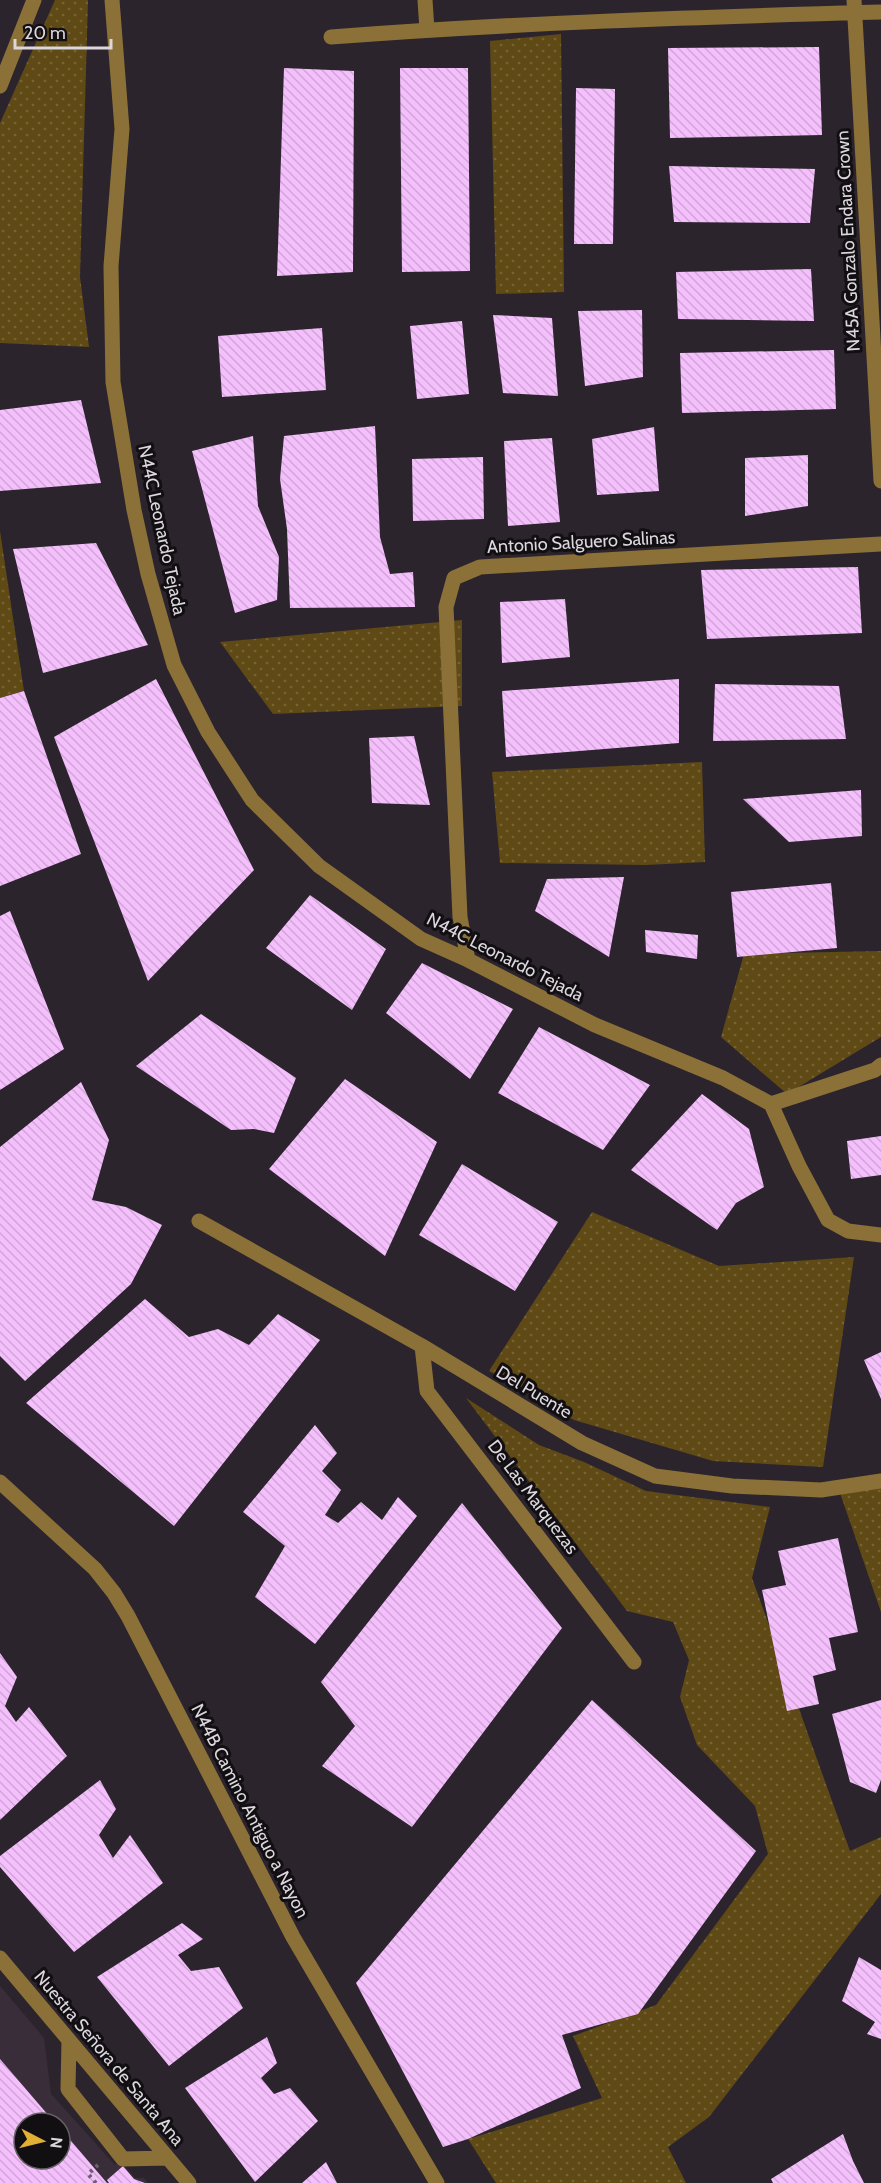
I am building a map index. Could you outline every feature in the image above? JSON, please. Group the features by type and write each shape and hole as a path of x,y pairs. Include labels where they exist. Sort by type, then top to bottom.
{"street":[{"path":"0,86 34,0"},
{"name":"N44C Leonardo Tejada","path":"112,0 122,129 111,266 113,382 134,510 146,563 174,664 208,732 252,800 319,866 421,939 596,1024 723,1078 771,1104"},
{"path":"425,0 426,30"},
{"path":"331,37 855,6 881,12"},
{"name":"N45A Gonzalo Endara Crown","path":"855,6 881,481"},
{"name":"Antonio Salguero Salinas","path":"468,960 460,917 446,608 454,578 480,567 881,544"},
{"path":"881,1065 875,1070 771,1104 799,1166 828,1220 848,1231 881,1235"},
{"name":"Del Puente","path":"199,1221 422,1346 582,1443 655,1476 732,1486 822,1490 881,1481"},
{"name":"De Las Marquezas","path":"422,1346 427,1391 634,1662"},
{"name":"N44B Camino Antiguo a Nayon","path":"0,1482 95,1569 114,1593 293,1937 437,2183"},
{"name":"Nuestra Señora de Santa Ana","path":"0,1958 189,2183"},
{"path":"69,2040 68,2089 123,2160 168,2158"}],"path":[{"path":"88,2174 96,2183"}],"shaded area":[{"path":"55,0 88,0 80,277 89,347 0,343 0,123"},
{"path":"561,34 564,292 496,294 490,41"},
{"path":"0,531 24,691 0,698"},
{"path":"462,620 462,706 273,714 220,642"},
{"path":"702,762 705,862 646,865 500,863 492,772"},
{"path":"881,951 881,1037 787,1094 721,1037 744,954"},
{"path":"592,1212 719,1266 854,1257 823,1467 713,1461 574,1420 489,1371"},
{"path":"466,1398 539,1445 584,1462 646,1491 770,1507 752,1578 850,1851 881,1837 881,1894 709,2117 668,2147 686,2183 496,2183 468,2139 602,2098 573,2036 656,2005 768,1854 755,1806 697,1745 680,1697 689,1660 673,1622 627,1611"},
{"path":"881,1479 881,1612 838,1487"},
{"path":"0,1986 44,2038 51,2094 66,2111 12,2111 12,2171 72,2171 72,2117 115,2165 120,2161 135,2178 144,2178 148,2183 0,2183"}],"building":[{"path":"819,47 822,135 670,138 668,48"},
{"path":"284,68 354,71 353,272 277,276"},
{"path":"400,68 468,68 470,271 402,272"},
{"path":"576,88 615,89 613,244 574,244"},
{"path":"669,166 815,169 810,223 674,222"},
{"path":"811,269 814,321 678,319 676,272"},
{"path":"642,310 643,377 585,386 578,311"},
{"path":"493,315 552,318 558,396 503,393"},
{"path":"462,321 469,394 417,399 410,326"},
{"path":"322,328 326,390 222,397 218,336"},
{"path":"834,350 836,409 682,413 680,353"},
{"path":"81,400 101,483 0,491 0,410"},
{"path":"375,426 380,537 390,574 413,572 415,607 290,608 287,529 280,479 284,436"},
{"path":"654,427 659,491 597,495 592,439"},
{"path":"253,436 258,506 279,557 277,600 235,613 192,451"},
{"path":"552,438 560,522 508,526 504,441"},
{"path":"808,455 808,506 745,516 745,458"},
{"path":"483,457 484,519 413,521 412,459"},
{"path":"96,543 148,645 43,673 13,549"},
{"path":"858,567 862,633 707,639 701,570"},
{"path":"565,599 570,657 502,663 500,602"},
{"path":"156,679 254,870 148,981 54,737"},
{"path":"679,679 679,743 506,757 502,691"},
{"path":"715,684 839,686 846,739 713,741"},
{"path":"24,691 81,854 0,886 0,698"},
{"path":"414,736 430,805 372,803 369,738"},
{"path":"861,790 862,836 789,842 743,799"},
{"path":"624,877 609,957 535,911 547,879"},
{"path":"831,883 837,948 737,957 731,892"},
{"path":"310,895 386,949 352,1010 266,948"},
{"path":"10,911 64,1049 0,1090 0,916"},
{"path":"645,930 698,935 697,959 646,952"},
{"path":"422,963 513,1009 470,1079 386,1013"},
{"path":"201,1014 296,1078 274,1133 254,1129 231,1130 136,1066"},
{"path":"539,1027 650,1085 603,1150 498,1093"},
{"path":"345,1079 437,1142 385,1256 269,1169"},
{"path":"81,1082 109,1140 92,1200 126,1207 162,1225 131,1284 25,1381 0,1356 0,1147"},
{"path":"702,1094 749,1129 764,1187 736,1203 717,1230 631,1170"},
{"path":"881,1136 881,1175 851,1179 847,1141"},
{"path":"462,1164 558,1222 515,1291 419,1235"},
{"path":"145,1299 189,1337 218,1329 249,1345 278,1314 320,1340 174,1526 26,1403"},
{"path":"881,1352 881,1399 864,1360"},
{"path":"315,1425 337,1453 322,1471 341,1490 325,1515 338,1523 361,1502 382,1520 398,1497 417,1516 315,1644 255,1597 285,1546 243,1512"},
{"path":"462,1503 562,1628 412,1827 322,1766 355,1726 321,1682"},
{"path":"838,1538 858,1632 829,1638 836,1670 813,1676 819,1704 787,1711 762,1590 786,1585 778,1551"},
{"path":"0,1653 17,1677 5,1706 16,1722 29,1707 67,1756 0,1820"},
{"path":"592,1700 756,1851 638,2014 562,2035 581,2088 468,2139 443,2147 356,1983"},
{"path":"881,1700 881,1780 876,1793 850,1782 832,1714"},
{"path":"100,1780 116,1809 99,1835 113,1858 130,1835 163,1883 74,1952 0,1867 0,1856"},
{"path":"182,1923 203,1939 178,1955 191,1971 219,1967 243,2008 169,2066 97,1977"},
{"path":"859,1957 881,1970 881,2039 867,2034 875,2022 842,2001"},
{"path":"267,2037 277,2063 261,2078 274,2094 290,2088 318,2121 255,2182 185,2088"},
{"path":"0,2059 45,2111 12,2111 12,2171 72,2171 72,2142 107,2183 0,2183"},
{"path":"843,2134 864,2183 773,2183 771,2179"},
{"path":"326,2162 337,2183 302,2183"},
{"path":"123,2166 134,2179 145,2183 109,2183 107,2180"}]}
